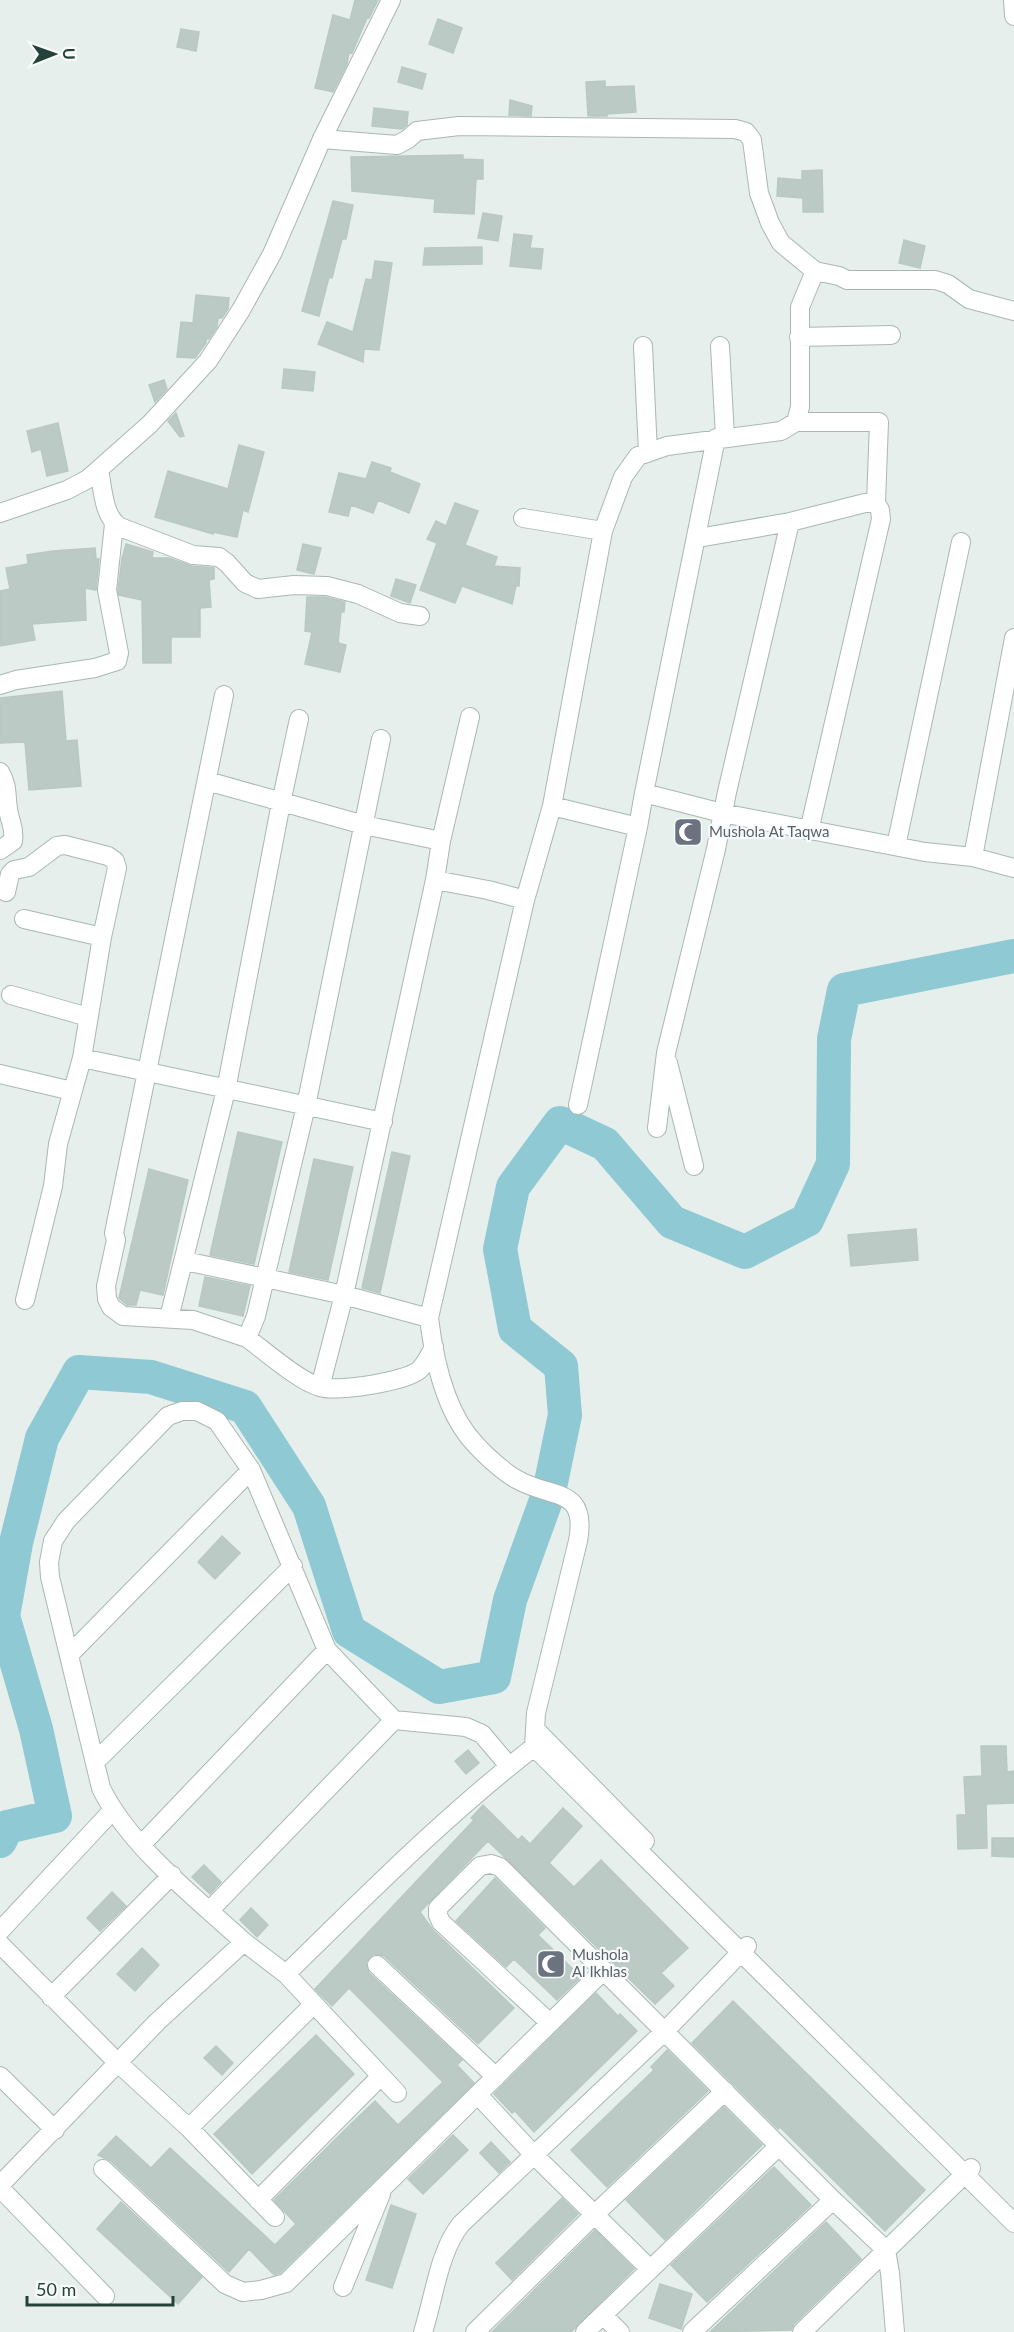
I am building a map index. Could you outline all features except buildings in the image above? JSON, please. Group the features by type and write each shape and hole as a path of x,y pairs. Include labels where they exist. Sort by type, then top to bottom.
{"street":[{"path":"0,513 67,490 88,479 170,405 208,361 272,254 322,139 391,0"},
{"path":"1014,0 1014,16"},
{"path":"322,139 397,145 417,131 459,126 735,129 746,132 752,140 759,193 770,223 781,243 815,271 847,280 935,280 948,284 969,299 1014,311"},
{"path":"796,422 800,407 800,307 815,271"},
{"path":"799,337 891,335"},
{"path":"643,346 648,453"},
{"path":"578,1105 721,438 720,346"},
{"path":"809,831 880,519 880,510 876,503 879,422 796,422 781,431 667,446 638,456 622,477 603,531 552,806 525,900 429,1318 434,1347 447,1394 459,1422 475,1445 518,1480 565,1496 573,1503 579,1514 580,1527 536,1713 538,1738 744,1949 968,2171 1014,2223"},
{"path":"0,685 16,680 95,668 117,661 119,653 107,590 114,524 108,510 99,470"},
{"path":"698,538 790,522 865,503 876,503"},
{"path":"523,518 603,531"},
{"path":"657,1128 666,1053 716,849 722,813 790,522"},
{"path":"114,524 193,555 219,557 250,587 258,589 294,585 327,586 358,594 400,613 420,616"},
{"path":"896,846 961,542"},
{"path":"973,857 1014,638"},
{"path":"224,695 114,1233 116,1240 106,1286 107,1299 111,1307 123,1316 193,1320 248,1338 306,1381 320,1388 340,1388 392,1381 410,1376 421,1369 434,1347"},
{"path":"320,1388 344,1295 383,1122 435,880 441,841 470,717"},
{"path":"169,1318 226,1090 299,719"},
{"path":"248,1338 256,1317 306,1106 381,739"},
{"path":"0,772 8,792 7,807 15,829 13,841 0,850"},
{"path":"207,781 364,825 441,841"},
{"path":"644,793 722,813 809,831 973,857 1014,868"},
{"path":"552,806 638,827"},
{"path":"6,892 10,874 14,870 29,867 57,846 65,845 108,856 115,861 117,868 102,937 82,1058 58,1144 53,1186 25,1300"},
{"path":"435,880 525,900"},
{"path":"24,919 102,937"},
{"path":"11,995 88,1017"},
{"path":"666,1053 694,1166"},
{"path":"82,1058 383,1122"},
{"path":"0,1074 72,1091"},
{"path":"185,1261 344,1295 429,1318"},
{"path":"397,2093 286,1974 244,1942 171,1875 112,1811 101,1788 50,1577 49,1562 53,1541 66,1521 168,1416 182,1411 197,1411 217,1421 251,1470 327,1650 394,1720 466,1727 482,1734 509,1766"},
{"path":"69,1655 251,1470"},
{"path":"95,1762 293,1566"},
{"path":"142,1844 327,1650"},
{"path":"210,1910 394,1720"},
{"path":"286,1974 418,1845 538,1738"},
{"path":"0,1931 112,1811"},
{"path":"549,2022 441,1922 438,1908 480,1866 491,1864 500,1867 833,2200 886,2250 891,2273 895,2332"},
{"path":"51,1997 171,1875"},
{"path":"105,2296 0,2186 157,2022 244,1942"},
{"path":"0,1944 117,2062 189,2128 275,2217"},
{"path":"423,2332 453,2234 461,2224 665,2031 744,1949"},
{"path":"377,1965 496,2077"},
{"path":"103,2169 225,2284 243,2292 286,2283 604,1970"},
{"path":"189,2128 314,2004"},
{"path":"0,2076 55,2130"},
{"path":"258,2200 381,2076"},
{"path":"475,2332 725,2091"},
{"path":"478,2095 535,2156 650,2269"},
{"path":"585,2332 779,2146"},
{"path":"968,2171 1014,2207"},
{"path":"802,2332 968,2171"},
{"path":"343,2287 384,2187"},
{"path":"692,2332 833,2200"},
{"path":"603,2315 620,2332"}],"waterway":[{"path":"0,1841 7,1827 55,1816 36,1729 3,1616 16,1543 42,1438 79,1372 151,1377 245,1407 309,1506 349,1631 439,1687 494,1677 510,1600 549,1492 565,1415 561,1366 515,1329 500,1249 513,1187 560,1123 605,1144 672,1222 745,1252 807,1220 833,1164 834,1039 844,990 1014,956"}],"place":[{"name":"Mushola At Taqwa","path":"688,832"},
{"name":"Mushola Al Ikhlas","path":"551,1964"}]}
